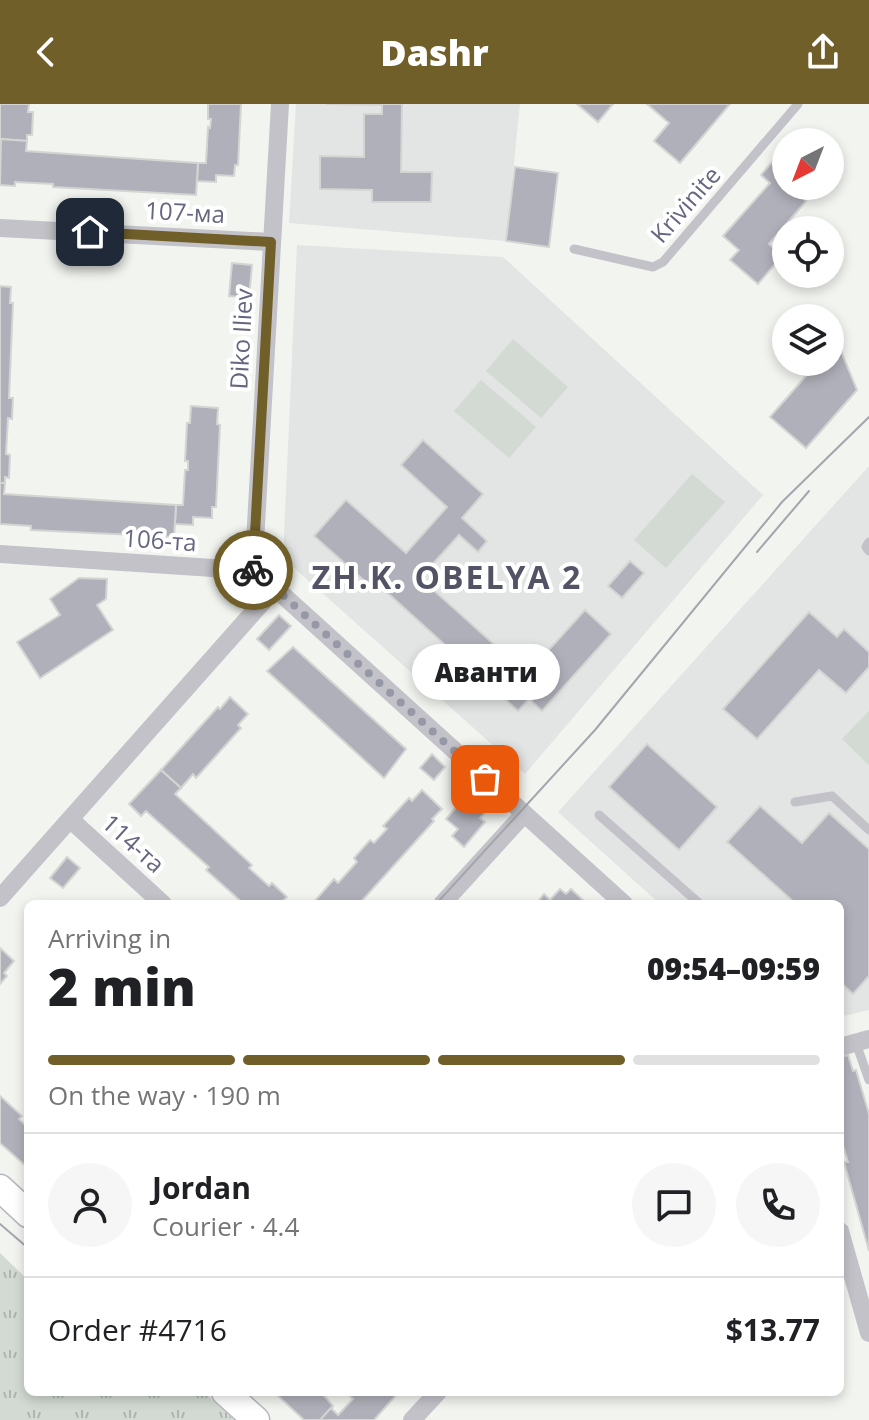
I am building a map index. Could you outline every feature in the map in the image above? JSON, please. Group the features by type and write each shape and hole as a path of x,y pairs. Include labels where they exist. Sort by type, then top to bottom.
{"street":[{"name":"Diko Iliev","path":"253,577 280,104"},
{"name":"107-ма","path":"0,228 271,242"},
{"name":"106-та","path":"0,554 213,568 253,577 275,588 620,900"},
{"path":"0,898 275,588"},
{"path":"446,900 524,814"},
{"name":"114-та","path":"71,820 159,900"},
{"path":"0,1188 24,1210"},
{"path":"844,1245 869,1333"},
{"path":"229,1396 256,1420"},
{"path":"412,1420 434,1396"}],"lane":[{"name":"Krivinite","path":"574,249 653,267 663,262 798,104"},
{"path":"869,542 866,547 869,551"},
{"path":"795,802 832,796 869,830"},
{"path":"599,815 695,900"},
{"path":"855,1043 869,1080"}],"shaded area":[{"path":"296,104 520,104 506,241 289,223"},
{"path":"297,245 503,257 763,495 525,774 283,558"},
{"path":"869,466 869,1010 844,1016 844,900 656,900 558,812"}],"green space":[{"path":"513,339 568,387 541,418 486,371"},
{"path":"481,380 536,427 509,458 454,411"},
{"path":"692,474 725,502 666,568 634,540"},
{"path":"869,711 869,765 842,739"},
{"path":"0,1253 24,1276 24,1396 208,1396 234,1420 0,1420"}],"building":[{"path":"0,104 29,104 28,112 33,112 32,135 27,135 27,141 0,139"},
{"path":"208,104 241,104 238,165 235,165 234,176 216,175 216,182 197,181 198,163 206,163 211,119 208,119"},
{"path":"326,104 402,104 401,172 432,172 431,202 372,202 372,190 320,189 320,156 364,157 364,114 382,114 382,105"},
{"path":"577,104 613,104 598,122"},
{"path":"647,104 730,104 680,163 654,141 669,123"},
{"path":"1,139 27,141 26,151 198,163 196,195 15,182 15,186 0,185"},
{"path":"772,162 772,200 806,201 793,216 772,216 772,241 769,244 772,247 772,268 758,284 730,260 739,250 723,236 770,183 761,175"},
{"path":"515,167 558,173 549,247 506,241"},
{"path":"232,263 252,265 249,298 229,296"},
{"path":"0,286 11,287 10,303 13,303 9,398 13,398 12,419 8,418 6,454 10,455 9,478 5,477 5,483 0,483"},
{"path":"844,358 857,390 806,448 770,417 806,376 844,376"},
{"path":"191,406 218,408 216,507 212,507 212,518 193,517 193,525 175,524 176,505 183,505 185,470 188,470 188,461 185,461"},
{"path":"423,440 483,494 462,518 487,541 478,552 459,535 420,578 527,674 585,610 611,634 542,711 529,699 518,711 381,587 377,592 314,536 346,500 406,553 447,507 401,465"},
{"path":"0,483 5,483 4,494 176,505 174,537 31,530 31,526 0,524"},
{"path":"630,561 644,573 622,598 608,586"},
{"path":"79,578 107,579 106,599 97,605 113,630 40,678 17,642 60,615 50,599"},
{"path":"809,612 837,637 844,629 869,652 869,667 846,693 819,670 757,739 723,709"},
{"path":"279,615 291,626 269,650 257,639"},
{"path":"293,647 406,749 384,778 267,671"},
{"path":"230,697 248,714 238,725 241,728 196,778 193,774 181,788 161,770"},
{"path":"647,744 717,807 679,850 609,787"},
{"path":"432,754 445,767 434,780 420,768"},
{"path":"161,770 181,788 175,794 252,865 249,868 287,897 284,900 240,900 206,870 209,867 146,811 141,816 129,804"},
{"path":"422,790 442,809 363,900 316,900 334,879 338,883 357,862 354,858 370,840 374,843 387,829 383,826 409,798 412,801"},
{"path":"471,790 490,806 480,818 485,822 464,847 452,836 458,829 446,819"},
{"path":"760,806 802,843 829,813 869,849 869,976 853,994 844,986 844,900 792,900 727,842"},
{"path":"67,857 80,868 63,888 50,878"},
{"path":"560,889 566,894 571,889 583,900 550,900"},
{"path":"0,948 14,961 0,984"},
{"path":"848,1055 853,1071 856,1070 869,1114 869,1251 844,1162 848,1162 844,1148 844,1056"},
{"path":"0,1096 22,1116 19,1119 24,1124 24,1164 0,1143"},
{"path":"278,1396 324,1396 333,1406 320,1420 304,1420"},
{"path":"350,1396 395,1396 374,1420 320,1420 331,1408 338,1415 353,1399"}],"tram line":[{"path":"440,900 595,730 782,502 869,417"},
{"path":"757,552 809,491"},
{"path":"0,1224 24,1245"}],"way so far":[{"path":"253,570 253,577 275,588 485,779"}],"place":[{"name":"Аванти","path":"485,779"}],"district":[{"name":"ZH.K. OBELYA 2","path":"447,578"}],"route":[{"path":"90,232 271,242 253,570"}]}
